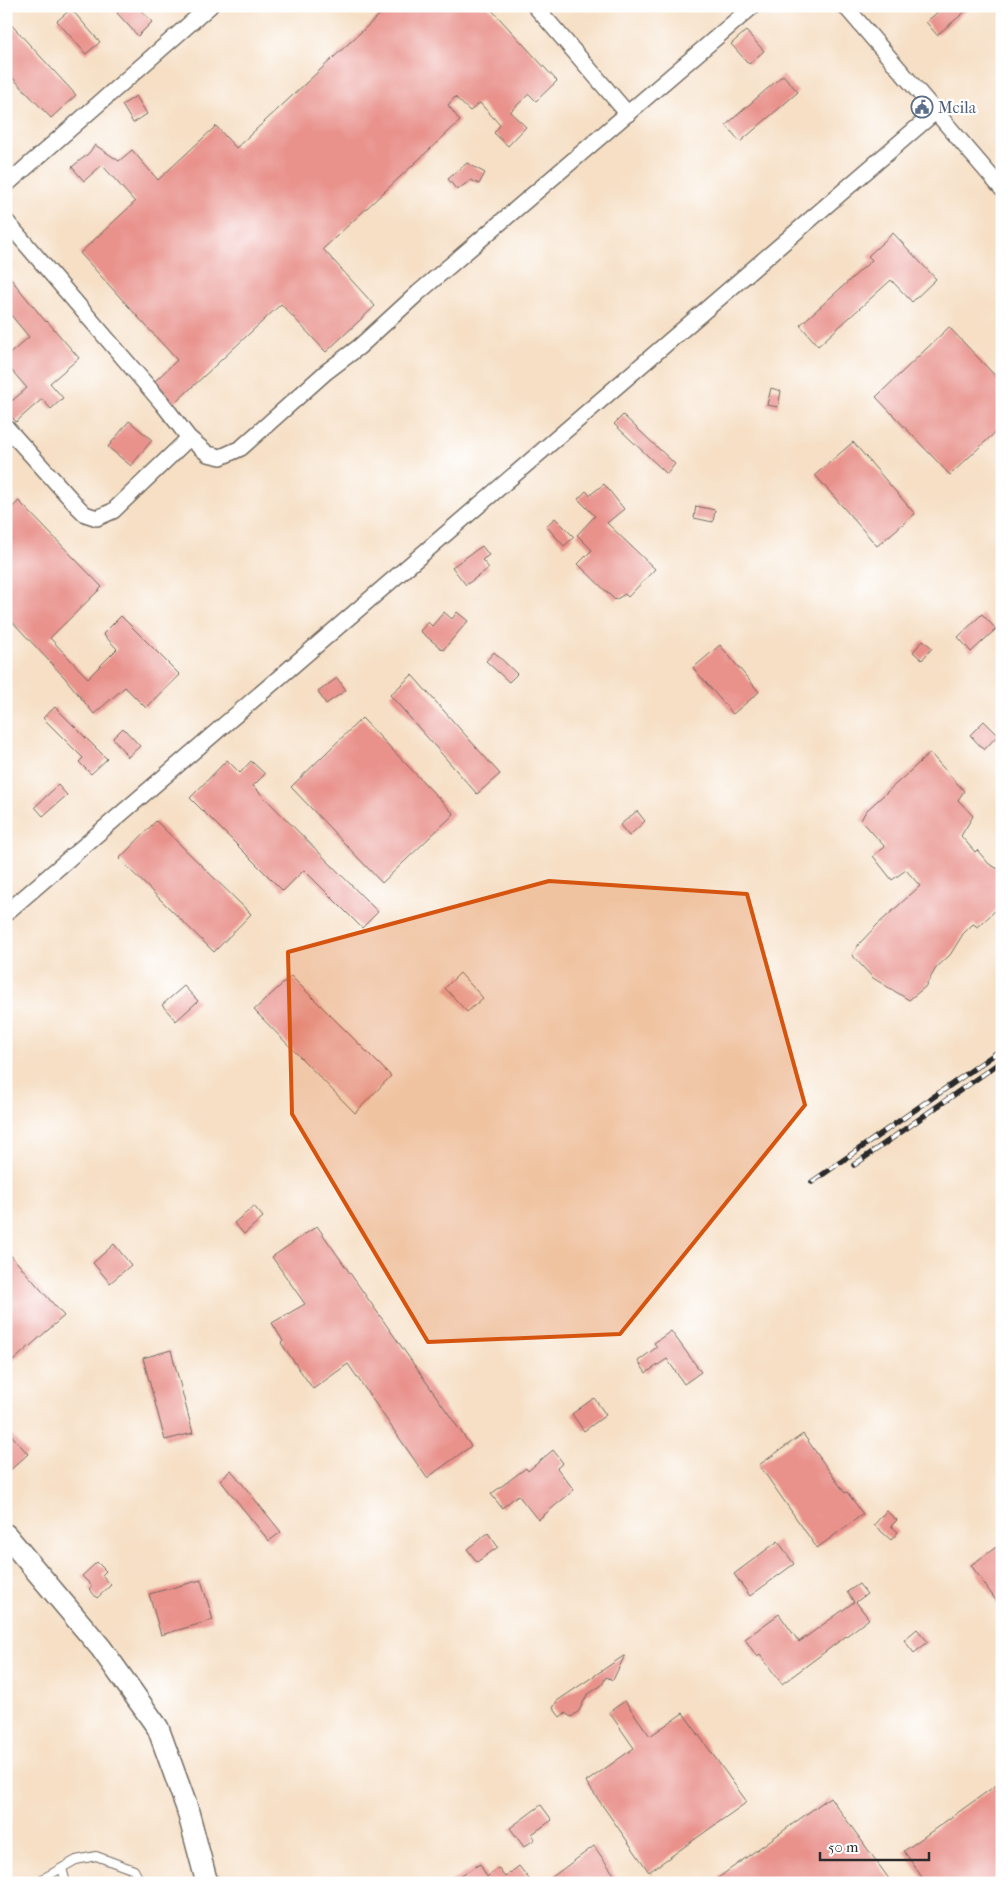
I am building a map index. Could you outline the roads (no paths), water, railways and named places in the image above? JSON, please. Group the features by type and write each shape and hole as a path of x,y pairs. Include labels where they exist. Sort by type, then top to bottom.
{"street":[{"path":"6,185 210,6"},
{"path":"535,6 628,114"},
{"path":"6,221 162,403 189,438 208,454 221,458 241,448 326,372 359,347 418,293 753,6"},
{"path":"846,6 1002,188"},
{"path":"6,913 935,112"},
{"path":"6,427 78,508 85,514 97,518 113,511 189,438"},
{"path":"6,1536 101,1648 158,1728 187,1808 206,1883"}],"lane":[{"path":"35,1883 76,1860 96,1856 134,1870 141,1883"},
{"path":"62,1868 66,1883"}],"railway":[{"path":"812,1182 1002,1049"},
{"path":"854,1165 1002,1061"}],"place":[{"name":"Mcila","path":"922,107"}]}
